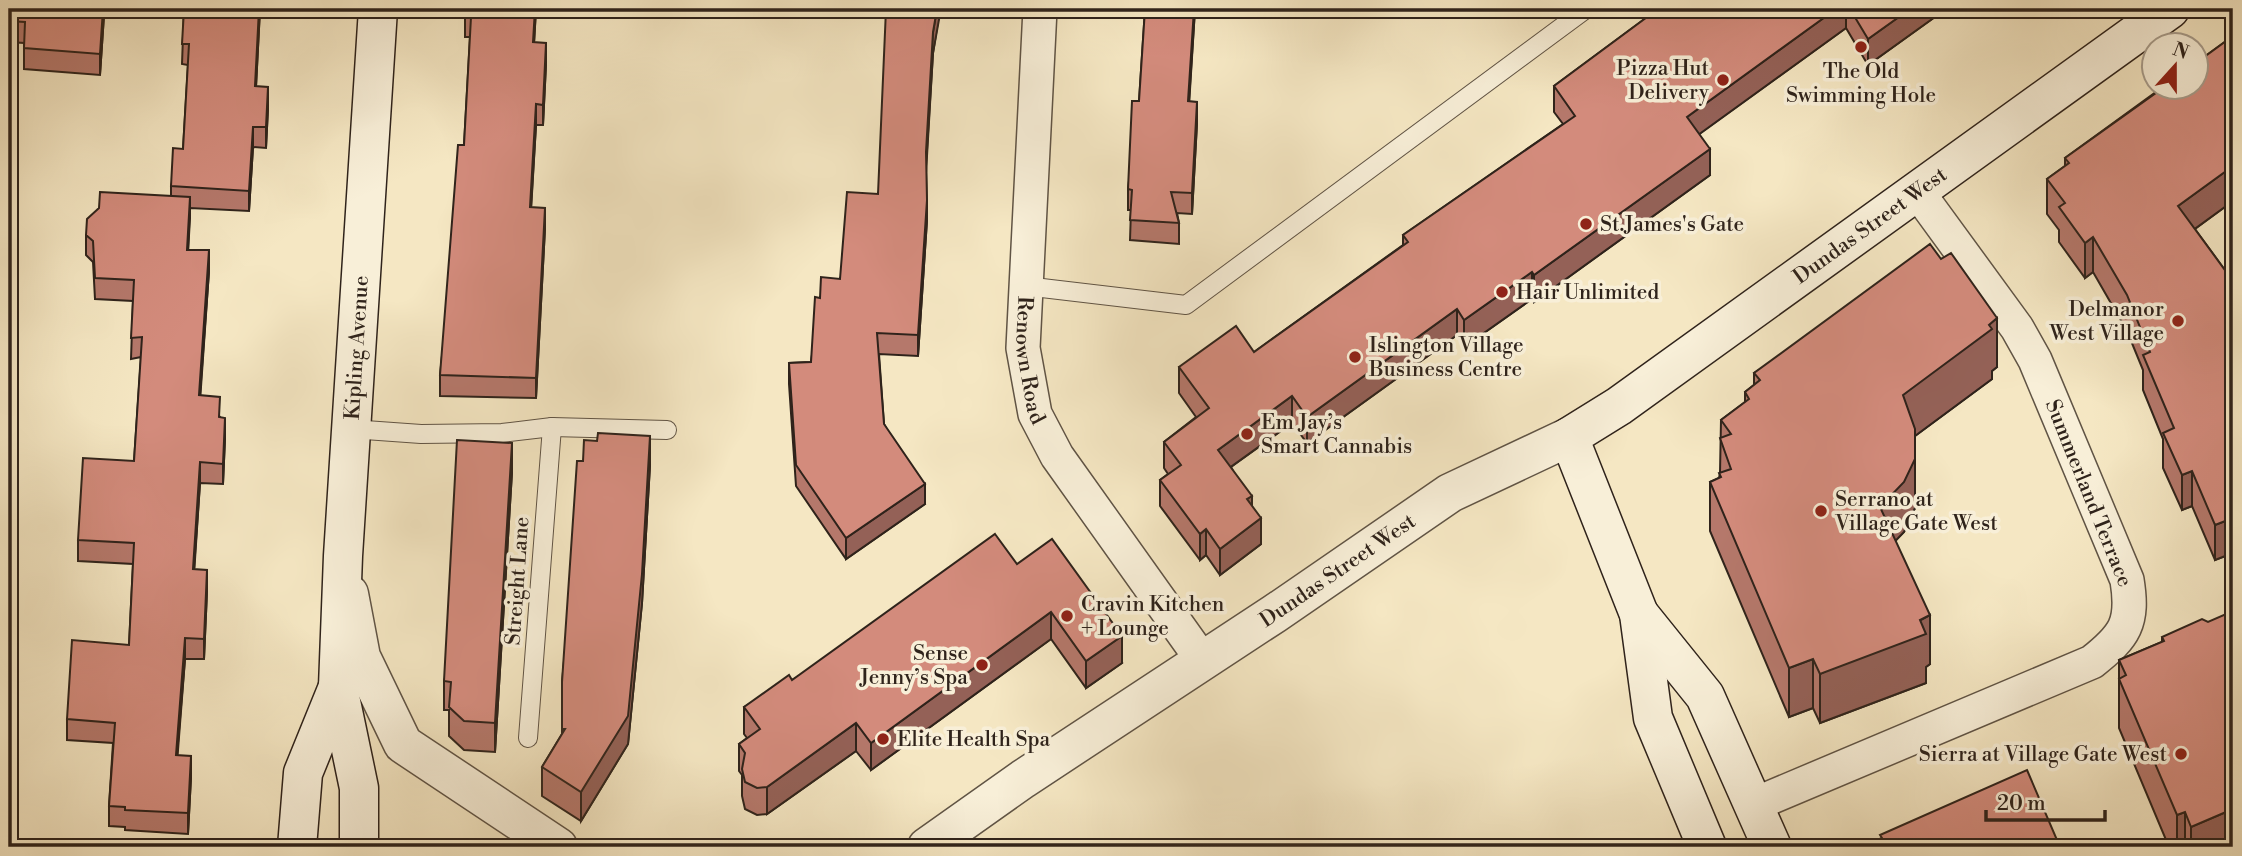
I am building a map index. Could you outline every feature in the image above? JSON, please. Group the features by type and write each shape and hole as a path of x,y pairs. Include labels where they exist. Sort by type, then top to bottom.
{"main road":[{"name":"Kipling Avenue","path":"359,847 359,788 338,687 343,556 378,9"},
{"name":"Dundas Street West","path":"927,847 1450,493 1569,438 1619,406 2170,9"},
{"path":"1569,438 1639,614 1653,718 1707,847"},
{"path":"343,556 361,657 403,744 558,847"},
{"path":"1639,614 1705,696 1772,847"},
{"name":"Kipling Avenue","path":"297,847 303,774 338,687"}],"street":[{"name":"Renown Road","path":"1040,9 1023,348 1035,414 1057,456 1203,661"},
{"name":"Summerland Terrace","path":"1753,805 2092,662 2117,642 2129,621 2127,580 2035,360 2017,328 1917,191"}],"lane":[{"path":"1025,286 1186,305 1587,9"},
{"path":"351,429 421,434 502,433 552,427 667,430"},
{"name":"Streight Lane","path":"527,738 552,427"}],"building":[{"path":"9,9 103,9 100,54 24,48 25,22 9,21"},
{"path":"184,9 259,9 255,86 268,87 266,127 253,127 249,191 171,186 173,148 183,149 189,44 182,44"},
{"path":"465,9 535,9 533,42 546,43 543,105 536,104 530,207 545,208 536,378 440,375 458,145 464,145 471,17 465,16"},
{"path":"886,9 937,9 933,32 926,152 927,200 918,335 877,333 884,424 925,484 846,538 796,465 789,363 811,362 815,297 820,298 821,277 840,279 847,192 878,194"},
{"path":"1145,9 1194,9 1188,101 1197,102 1192,193 1171,192 1179,223 1130,220 1132,190 1128,189 1132,101 1139,101"},
{"path":"1658,9 1836,9 1687,117 1710,149 1534,275 1532,272 1464,320 1457,309 1307,417 1292,396 1218,450 1252,496 1247,499 1261,518 1220,549 1206,529 1200,534 1160,480 1181,465 1164,442 1209,408 1179,367 1236,326 1254,352 1408,242 1403,235 1575,116 1554,86"},
{"path":"1850,9 1910,9 1868,39"},
{"name":"Delmanor West Village","path":"2233,36 2233,166 2178,206 2230,277 2233,276 2233,518 2215,525 2192,471 2182,475 2163,433 2174,428 2143,355 2150,352 2127,295 2093,237 2085,243 2059,207 2065,203 2047,179 2069,163 2065,158 2143,102 2210,102 2210,53"},
{"path":"100,192 190,197 187,250 209,250 199,395 220,397 219,417 225,418 223,464 200,462 193,569 207,570 204,639 185,638 176,755 191,756 188,813 125,810 125,807 109,806 115,723 67,719 72,640 129,645 134,543 78,540 83,458 134,461 142,337 131,338 134,280 95,278 93,241 86,235 87,219 99,208"},
{"name":"Serrano at Village Gate West","path":"1930,244 1941,259 1951,253 1997,318 1989,325 1992,329 1903,395 1915,429 1915,459 1904,482 1880,507 1930,615 1920,620 1926,634 1820,674 1813,659 1789,668 1710,482 1721,477 1719,473 1731,469 1720,438 1731,434 1721,420 1749,399 1745,392 1760,380 1754,373"},
{"path":"598,433 650,436 642,574 628,716 581,792 542,767 565,729 562,729 562,682 577,461 583,461 584,440 597,441"},
{"path":"457,440 512,443 495,723 464,721 449,707 451,682 444,681"},
{"path":"995,534 1017,564 1052,539 1122,636 1086,661 1051,612 871,743 856,723 767,787 757,788 745,782 742,769 745,753 739,744 760,729 744,707 789,675 792,680"},
{"name":"Sierra at Village Gate West","path":"2233,611 2233,809 2191,827 2185,812 2177,815 2119,679 2126,675 2119,660 2164,641 2162,637 2202,619 2208,622"},
{"path":"2027,770 2060,847 1860,847 1882,838 1880,835"}],"place":[{"name":"The Old Swimming Hole","path":"1861,47"},
{"name":"Pizza Hut Delivery","path":"1723,80"},
{"name":"St.James's Gate","path":"1586,224"},
{"name":"Hair Unlimited","path":"1502,292"},
{"name":"Delmanor West Village","path":"2178,321"},
{"name":"Islington Village Business Centre","path":"1355,357"},
{"name":"Em Jay’s Smart Cannabis","path":"1247,434"},
{"name":"Serrano at Village Gate West","path":"1821,511"},
{"name":"Cravin Kitchen + Lounge","path":"1067,616"},
{"name":"Sense Jenny’s Spa","path":"982,665"},
{"name":"Elite Health Spa","path":"883,739"},
{"name":"Sierra at Village Gate West","path":"2181,754"}]}
